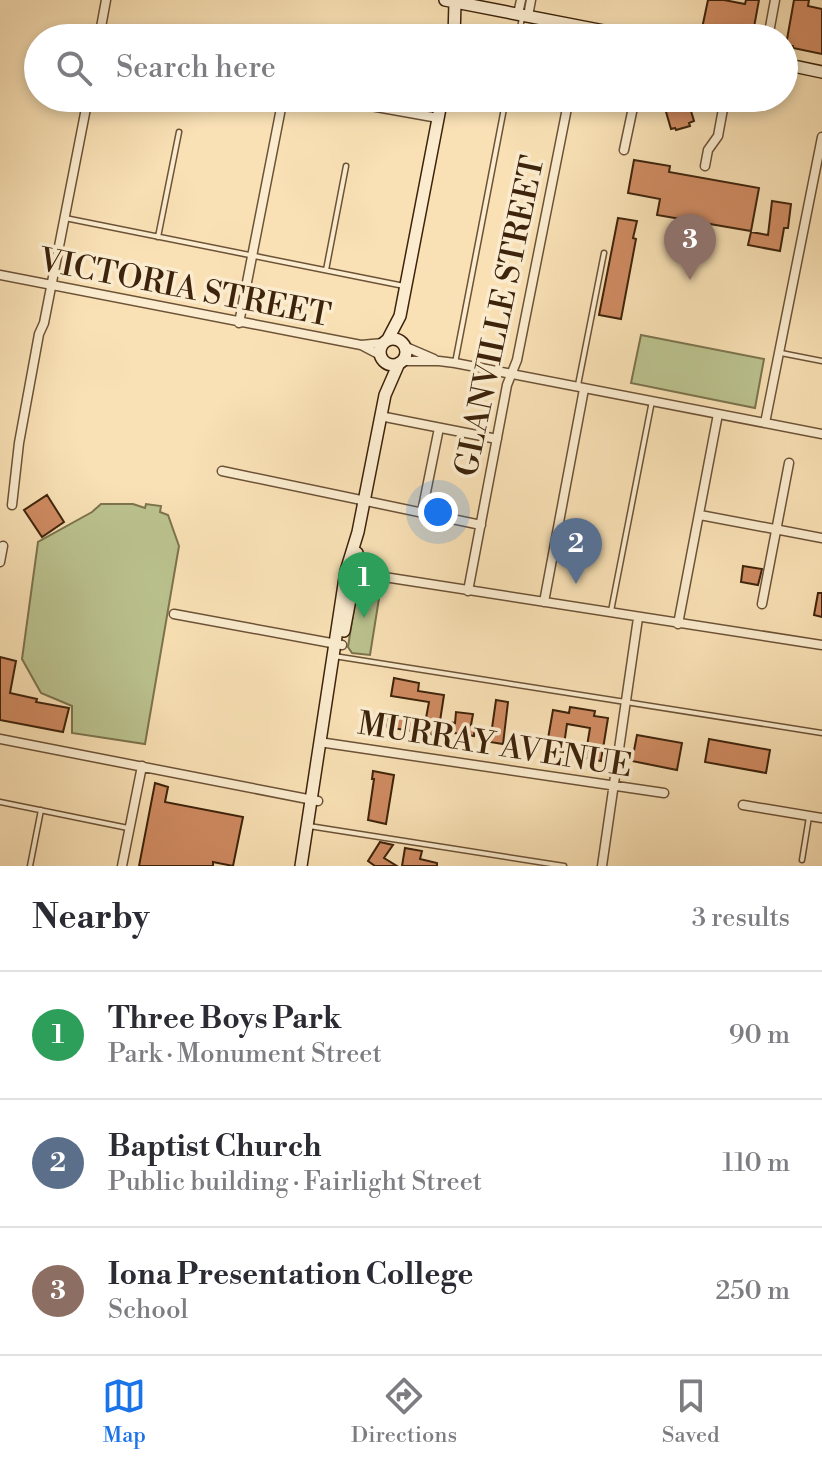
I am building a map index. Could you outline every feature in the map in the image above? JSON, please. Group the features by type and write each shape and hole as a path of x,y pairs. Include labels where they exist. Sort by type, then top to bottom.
{"street":[{"path":"102,24 106,0"},
{"path":"521,0 523,15"},
{"path":"523,15 531,0"},
{"path":"771,24 775,0"},
{"path":"452,24 450,1 554,24"},
{"path":"461,24 471,5"},
{"path":"798,67 822,72"},
{"path":"12,505 19,443 39,334 44,323 85,112"},
{"path":"239,323 280,112"},
{"path":"404,112 438,118"},
{"path":"385,395 383,350 400,316 439,112"},
{"name":"GLANVILLE STREET","path":"468,591 507,385 517,360 566,112"},
{"path":"624,150 632,112"},
{"path":"705,166 708,150 718,136 722,112"},
{"path":"765,423 821,143"},
{"name":"VICTORIA STREET","path":"0,275 383,350"},
{"path":"304,866 322,742 380,416 385,395 406,355 400,316"},
{"path":"383,350 396,338 439,361"},
{"path":"383,350 391,365 401,362 455,363 822,434"},
{"path":"544,602 581,388"},
{"path":"678,624 718,414"},
{"path":"380,416 497,439"},
{"path":"422,512 439,428"},
{"path":"762,604 789,463"},
{"path":"222,471 481,525"},
{"path":"700,515 822,538"},
{"path":"0,562 3,546"},
{"path":"351,572 822,645"},
{"path":"174,614 338,650"},
{"path":"602,866 638,618"},
{"path":"0,739 314,800"},
{"name":"MURRAY AVENUE","path":"322,742 664,793"},
{"path":"122,866 142,766"},
{"path":"743,805 822,818"}],"lane":[{"path":"521,24 523,15"},
{"path":"455,363 503,112"},
{"path":"158,237 179,132"},
{"path":"326,270 346,166"},
{"path":"65,218 406,287"},
{"path":"581,388 604,253"},
{"path":"778,353 822,361"},
{"path":"611,613 652,401"},
{"path":"338,650 625,702 822,733"},
{"path":"0,802 130,828"},
{"path":"30,866 41,810"},
{"path":"802,860 809,817"},
{"path":"310,826 564,866"}],"green space":[{"path":"641,335 764,359 755,408 631,383"},
{"path":"101,504 133,504 145,508 146,504 161,506 160,512 168,515 179,546 145,744 72,733 72,706 41,693 22,659 38,542"},
{"path":"362,585 381,586 370,655 352,653 348,647 357,588"}],"building":[{"path":"708,0 745,4 746,0 759,0 755,24 703,24"},
{"path":"794,0 809,0 808,6 822,9 822,54 798,49 798,24 790,24"},
{"path":"666,112 691,112 694,121 689,123 690,126 671,129"},
{"path":"634,160 670,166 669,172 759,188 751,231 657,215 660,199 628,193"},
{"path":"772,201 791,204 788,228 784,228 780,251 748,245 751,232 768,235"},
{"path":"618,218 637,221 621,319 599,315"},
{"path":"47,495 64,522 42,537 24,510"},
{"path":"743,566 762,569 758,585 741,582"},
{"path":"818,593 822,593 822,617 814,615"},
{"path":"0,657 16,661 10,693 69,708 63,732 0,720"},
{"path":"394,678 419,683 418,691 444,695 440,721 455,723 456,712 473,714 471,725 475,726 474,736 441,731 440,736 387,727 390,712 426,718 429,702 391,696"},
{"path":"496,700 508,702 503,744 490,742"},
{"path":"570,707 595,711 594,716 608,718 601,761 585,758 590,728 567,724 563,752 546,750 553,710 569,713"},
{"path":"637,735 682,743 677,770 632,761"},
{"path":"709,739 770,750 766,773 705,762"},
{"path":"373,771 394,775 386,824 368,820"},
{"path":"155,783 168,787 165,802 243,817 233,866 213,862 213,866 139,866"},
{"path":"380,842 393,845 384,858 397,866 375,866 368,861"},
{"path":"405,848 422,851 420,859 437,863 437,866 402,866"}],"place":[{"name":"Iona Presentation College","path":"690,280"},
{"name":"Baptist Church","path":"576,584"},
{"name":"Three Boys Park","path":"364,618"}]}
